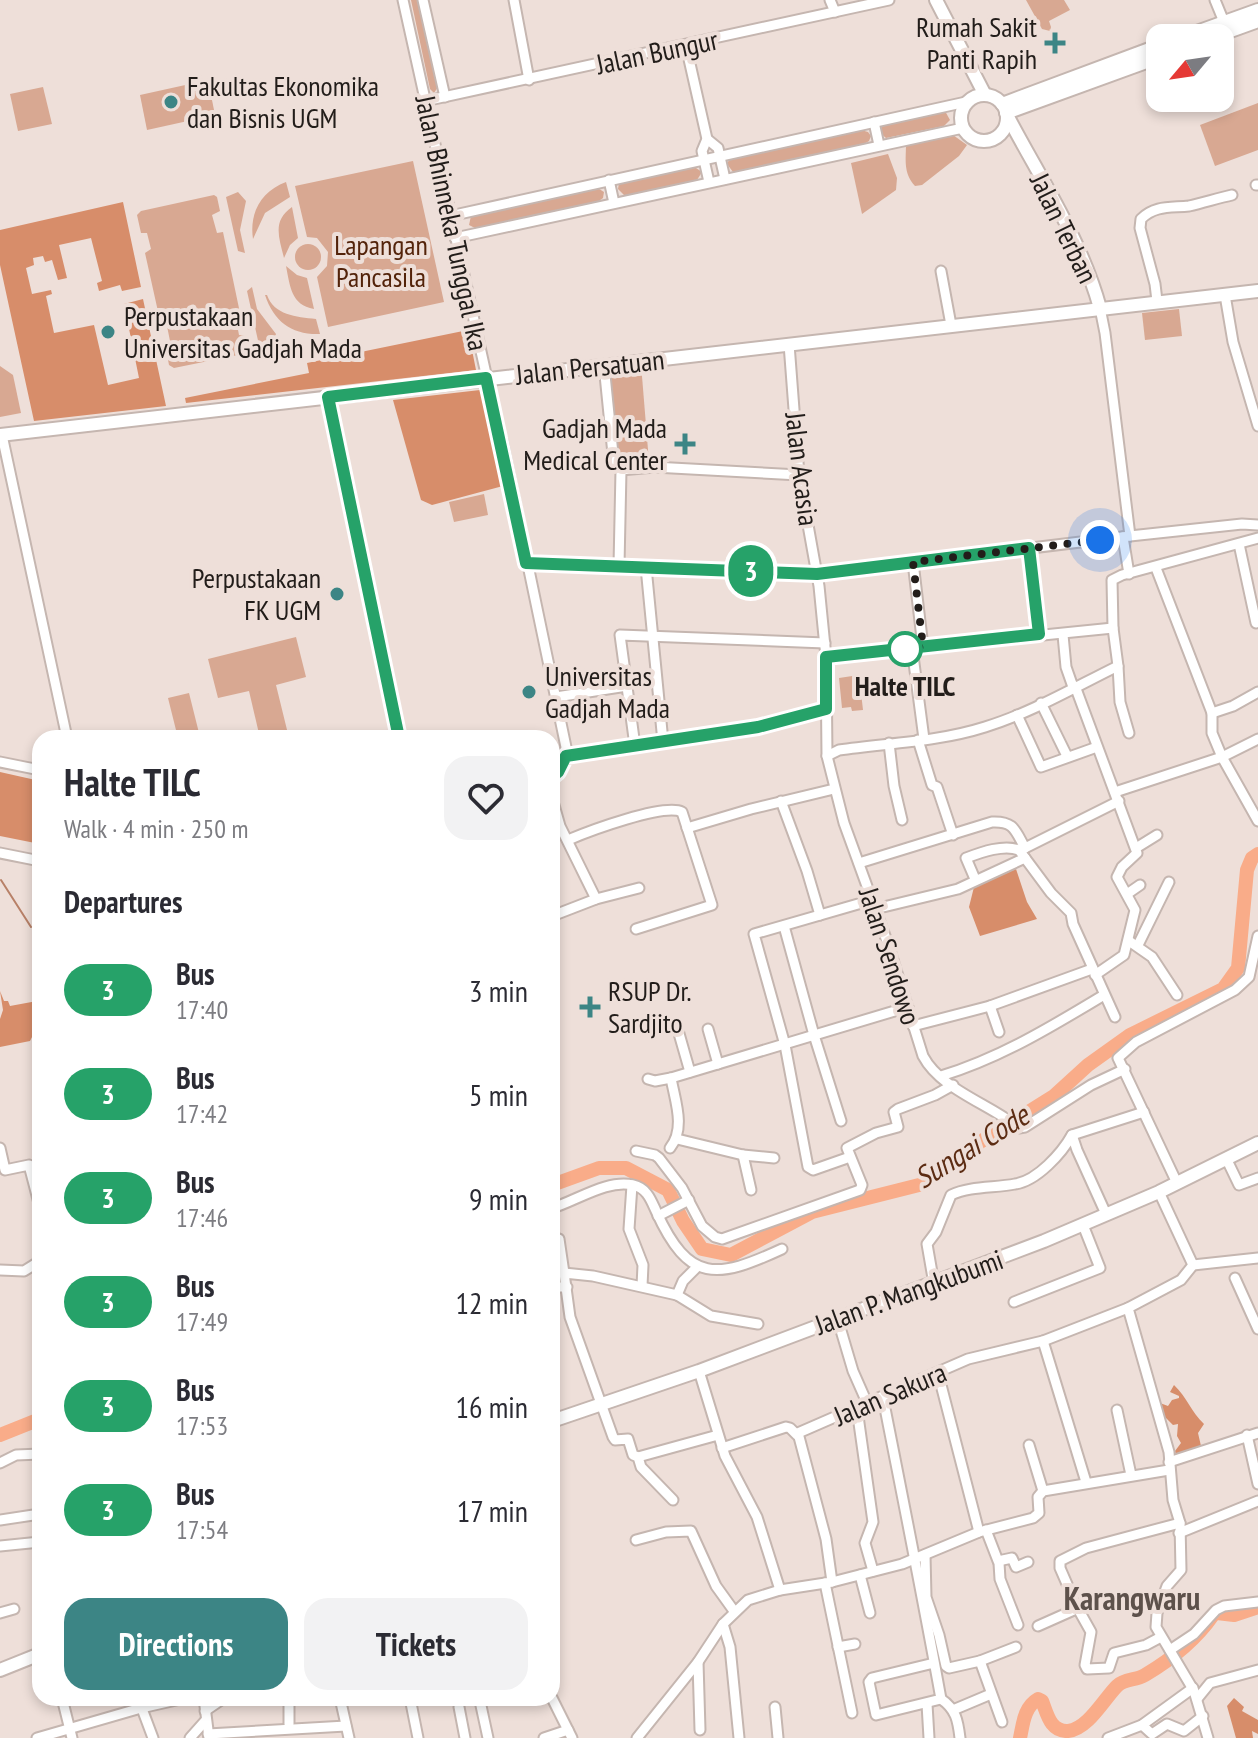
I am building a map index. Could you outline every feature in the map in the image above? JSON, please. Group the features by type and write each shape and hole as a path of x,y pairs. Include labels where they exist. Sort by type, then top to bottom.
{"main road":[{"path":"936,0 985,95"},
{"path":"1218,24 1258,10"},
{"path":"1234,30 1258,21"},
{"path":"1005,111 1146,51"},
{"path":"1005,111 1146,62"},
{"path":"976,96 994,97 1005,111 1004,129 997,137 987,141 976,139 963,128 961,114 966,102 976,96"},
{"name":"Jalan Terban","path":"1005,111 1083,261 1100,308"},
{"name":"Jalan Terban","path":"997,137 1025,150"},
{"name":"Jalan Persatuan","path":"1,435 989,321 996,316 1258,291"},
{"name":"Jalan P. Mangkubumi","path":"560,1418 934,1284 1159,1192 1258,1143"},
{"path":"0,1670 32,1657"}],"street":[{"name":"Jalan Bhinneka Tunggal Ika","path":"403,0 520,527 566,756"},
{"path":"423,0 445,97"},
{"path":"514,0 529,80"},
{"path":"830,0 835,12"},
{"name":"Jalan Bungur","path":"426,101 889,0"},
{"path":"1215,0 1224,22"},
{"path":"686,46 707,139 702,151 709,182"},
{"path":"452,216 966,102"},
{"path":"874,122 879,145"},
{"path":"456,238 963,128"},
{"path":"707,139 718,148 725,179"},
{"path":"609,180 614,203"},
{"path":"1157,301 1140,228 1141,219 1147,213 1165,206 1187,206 1232,195"},
{"path":"941,271 951,325"},
{"path":"1225,295 1233,342 1258,426"},
{"path":"1100,308 1105,330 1129,574"},
{"name":"Jalan Acasia","path":"789,344 799,475 817,574 825,643 827,756"},
{"path":"604,365 614,464 621,470 654,467 799,475"},
{"path":"1,435 65,730"},
{"path":"619,566 621,470"},
{"path":"527,563 817,574 1126,537 1258,525"},
{"path":"1129,733 1120,702 1113,628 1111,585 1115,578 1258,538"},
{"path":"1239,544 1256,623"},
{"path":"1029,548 1039,634"},
{"path":"913,562 921,739 932,785 937,787 953,835"},
{"path":"646,567 663,742"},
{"path":"1156,568 1212,713 1212,733 1258,821"},
{"path":"826,657 1113,628"},
{"path":"635,746 620,635 825,643"},
{"path":"1063,635 1066,667 1136,848 1137,853 1122,867 1117,877 1135,910 1134,943"},
{"path":"827,756 839,750 969,732 1017,715 1118,666"},
{"path":"556,697 627,686"},
{"path":"1212,713 1258,692"},
{"path":"1041,703 1067,756"},
{"path":"560,768 566,756 758,727 826,709"},
{"path":"1017,715 1040,766 1097,747"},
{"path":"828,738 839,750"},
{"path":"850,1157 813,1170 808,1167 785,1045 754,934 820,915 958,889 1117,797 1222,757 1258,739"},
{"path":"889,743 902,820"},
{"name":"Jalan Sendowo","path":"827,756 834,789 929,1068 1019,1128 1091,1085 1125,1069"},
{"path":"0,762 32,768"},
{"path":"687,828 834,789"},
{"path":"781,801 820,915"},
{"path":"568,840 595,828 672,810 682,812 712,905 636,929"},
{"path":"859,863 992,822 1006,821 1051,893 1071,913 1073,924 1115,1017"},
{"path":"560,826 596,899"},
{"path":"1136,848 1157,835"},
{"path":"975,879 966,858 998,849 1013,848 1023,852"},
{"path":"0,850 32,856"},
{"path":"913,1026 990,1006 1094,972 1119,960 1134,943 1169,882"},
{"path":"1127,894 1140,885"},
{"path":"560,913 596,899 639,888"},
{"path":"784,926 841,1121"},
{"path":"1177,1183 1118,1058 1136,1042 1235,990 1249,977 1258,936"},
{"path":"1134,943 1152,957 1177,995"},
{"path":"941,1076 968,1069 1005,1053 1104,995"},
{"path":"990,1006 999,1032"},
{"path":"648,1079 671,1078 908,1007"},
{"path":"708,1029 718,1064"},
{"path":"678,1030 690,1072"},
{"path":"670,1148 680,1128 671,1078"},
{"path":"636,1151 659,1158 709,1234 719,1239 731,1237 860,1190 862,1185 847,1148 876,1133 898,1127 894,1112 953,1085"},
{"path":"934,1284 927,1244 936,1232 951,1195 1024,1181 1040,1171 1065,1147 1072,1135 1144,1112"},
{"path":"1072,1135 1106,1214"},
{"path":"677,1139 743,1155 774,1158"},
{"path":"0,1148 5,1170 29,1165 32,1176"},
{"path":"743,1155 751,1190"},
{"path":"1226,1158 1239,1185 1258,1178"},
{"path":"560,1205 617,1184 632,1185 647,1192 678,1250 698,1266 716,1272 782,1249"},
{"path":"632,1185 629,1229 643,1265 642,1286"},
{"path":"1159,1192 1193,1265 1258,1258"},
{"path":"661,1214 686,1201"},
{"path":"1014,1302 1100,1268 1083,1225"},
{"path":"560,1246 570,1317 615,1440 628,1439 633,1455 638,1457 718,1435"},
{"name":"Jalan Sakura","path":"797,1435 968,1359 1043,1341 1128,1308 1181,1280 1193,1265"},
{"path":"677,1295 683,1281 698,1266"},
{"path":"0,1270 32,1268"},
{"path":"564,1273 593,1276 677,1295 711,1316 758,1324"},
{"path":"1235,1278 1258,1329"},
{"path":"560,1287 567,1287"},
{"path":"1128,1308 1169,1452 1173,1500 1180,1528 1181,1570 1167,1586 1157,1613 1156,1627 1194,1692 1208,1738"},
{"path":"837,1317 853,1371 868,1405"},
{"path":"1043,1341 1086,1482"},
{"path":"699,1371 722,1448 757,1517 780,1590"},
{"path":"939,1377 982,1531 999,1563 1000,1579 1018,1625"},
{"path":"883,1398 941,1699 953,1710 960,1738"},
{"path":"857,1409 873,1522 865,1543 873,1571"},
{"path":"1117,1410 1131,1475"},
{"path":"722,1448 786,1427 797,1435 826,1539 828,1582 849,1713 875,1710"},
{"path":"637,1738 698,1662 723,1624 748,1600 780,1590 860,1575 914,1559 982,1531 1036,1516 1039,1513 1038,1497 1043,1491 1169,1466 1253,1434 1258,1484"},
{"path":"1029,1445 1043,1491"},
{"path":"0,1463 16,1455 32,1454"},
{"path":"638,1457 641,1467 673,1500"},
{"path":"1161,1637 1146,1645 1114,1653 1109,1668 1087,1669 1085,1665 1091,1632 1077,1607 1060,1568 1060,1561 1086,1548 1180,1528 1258,1501"},
{"path":"0,1520 32,1515"},
{"path":"636,1540 666,1532 691,1531 716,1586 734,1611"},
{"path":"0,1546 32,1543"},
{"path":"925,1555 926,1597 946,1666 949,1668 980,1661 1016,1647"},
{"path":"999,1563 1012,1558 1016,1567 1028,1562"},
{"path":"860,1575 870,1613"},
{"path":"1171,1650 1194,1634 1220,1608 1258,1602"},
{"path":"1038,1626 1077,1607"},
{"path":"0,1613 14,1609"},
{"path":"723,1624 730,1647 739,1738"},
{"path":"838,1647 855,1644"},
{"path":"980,1661 1002,1722"},
{"path":"698,1662 700,1730"},
{"path":"934,1663 872,1678 869,1682 879,1715 941,1699"},
{"path":"1108,1738 1142,1725 1210,1683 1258,1670"},
{"path":"953,1710 991,1694"},
{"path":"927,1704 929,1738"},
{"path":"64,1706 71,1733"},
{"path":"37,1738 71,1733 133,1706"},
{"path":"141,1706 153,1738"},
{"path":"204,1706 209,1736 346,1726"},
{"path":"190,1738 215,1706"},
{"path":"289,1706 289,1724"},
{"path":"342,1706 349,1738"},
{"path":"412,1706 418,1738"},
{"path":"481,1706 488,1738"},
{"path":"544,1738 570,1734 556,1706"},
{"path":"459,1707 465,1738"},
{"path":"775,1707 778,1738"},
{"path":"1142,1725 1152,1734 1167,1724 1184,1731 1203,1716"}],"green space":[{"path":"411,0 419,0 438,87 434,93 430,89"},
{"path":"1026,0 1064,0 1070,10 1049,21 1050,31 1042,29"},
{"path":"208,80 215,115 147,130 140,95"},
{"path":"43,87 52,124 18,131 10,94"},
{"path":"1258,103 1258,150 1215,166 1200,125"},
{"path":"945,111 950,120 944,126 886,138 879,132 883,124"},
{"path":"861,130 871,136 864,144 733,172 727,164 730,158"},
{"path":"953,135 967,145 959,156 922,185 915,186 907,171 906,143"},
{"path":"888,154 897,178 896,190 862,214 851,163"},
{"name":"Lapangan Pancasila","path":"413,161 444,302 328,327 317,277 327,266 328,252 317,238 307,237 295,186"},
{"path":"693,166 702,172 697,180 625,196 618,189 619,183"},
{"path":"286,182 290,197 265,213 253,239 253,220 259,204 270,191"},
{"path":"596,187 604,192 599,201 475,228 469,225 471,216"},
{"path":"238,192 246,201 240,230 245,253 238,251 226,197"},
{"path":"214,195 220,211 212,215 217,233 223,232 240,313 235,314 239,335 247,336 251,349 248,353 174,368 169,365 166,349 171,346 167,326 161,325 145,253 151,249 147,233 141,233 137,215 141,211"},
{"path":"292,207 298,238 290,245 284,258 279,224"},
{"path":"308,244 317,248 321,257 317,266 308,270 299,266 295,257 299,248"},
{"path":"286,266 307,278 314,309 296,299"},
{"path":"252,287 257,309 276,334 272,345 259,345 247,291"},
{"path":"265,295 280,311 316,319 320,334 301,332 285,325 273,313"},
{"path":"1179,309 1182,336 1145,340 1142,313"},
{"path":"641,364 649,462 615,465 607,367"},
{"path":"0,366 13,375 21,413 0,417"},
{"path":"484,494 488,515 454,522 449,502"},
{"path":"296,637 306,677 276,685 287,730 258,730 249,691 218,698 208,659"},
{"path":"859,675 863,710 842,708 839,678"},
{"path":"189,693 198,730 176,730 168,698"}],"shaded area":[{"path":"123,202 141,287 122,291 120,285 99,291 97,283 102,281 91,238 59,245 67,278 58,280 52,260 45,262 43,256 33,258 34,265 26,268 32,294 51,290 52,294 46,296 54,333 94,325 108,385 139,378 124,304 143,299 166,406 34,421 0,265 0,230"},
{"path":"468,330 476,370 186,403 185,398 309,373 307,363"},
{"path":"480,390 503,486 432,505 421,500 393,400"},
{"path":"0,772 32,779 32,842 0,836"},
{"path":"1016,869 1027,902 1037,919 980,936 969,907 974,887"},
{"path":"0,991 10,1006 32,1002 30,1041 0,1047 3,1010"},
{"path":"1174,1385 1204,1424 1198,1433 1201,1446 1176,1455 1175,1451 1181,1443 1177,1436 1178,1424 1173,1425 1162,1414 1160,1403 1168,1406 1172,1400 1179,1398 1170,1392"},
{"path":"1234,1698 1244,1707 1242,1711 1258,1720 1258,1734 1252,1731 1253,1738 1236,1738 1227,1706"}],"waterway":[{"name":"Sungai Code","path":"560,1182 599,1168 626,1168 668,1190 683,1221 702,1249 731,1255 812,1212 923,1184 980,1142 1054,1096 1088,1065 1130,1035 1223,989 1238,968 1247,870 1252,858 1258,854"},
{"path":"1,880 31,927"},
{"name":"Sungai Code","path":"0,1435 32,1422"},
{"path":"1020,1738 1027,1711 1038,1699 1042,1701 1053,1725 1062,1730 1075,1729 1089,1719 1117,1686 1145,1675 1174,1656 1213,1615 1234,1615 1258,1607"}],"bus line":[{"name":"3","path":"397,730 328,397 486,378 526,563 817,574 1029,548 1039,634 826,657 826,709 758,727 566,756 560,769"}],"place":[{"name":"Rumah Sakit Panti Rapih","path":"1055,43"},
{"name":"Fakultas Ekonomika dan Bisnis UGM","path":"171,102"},
{"name":"Perpustakaan Universitas Gadjah Mada","path":"108,332"},
{"name":"Gadjah Mada Medical Center","path":"685,444"},
{"name":"Perpustakaan FK UGM","path":"337,594"},
{"name":"Halte TILC","path":"905,649"},
{"name":"Universitas Gadjah Mada","path":"529,692"},
{"name":"RSUP Dr. Sardjito","path":"590,1007"}],"district":[{"name":"Karangwaru","path":"1132,1599"}],"route":[{"path":"905,649 923,647 913,562 1100,540"}]}
